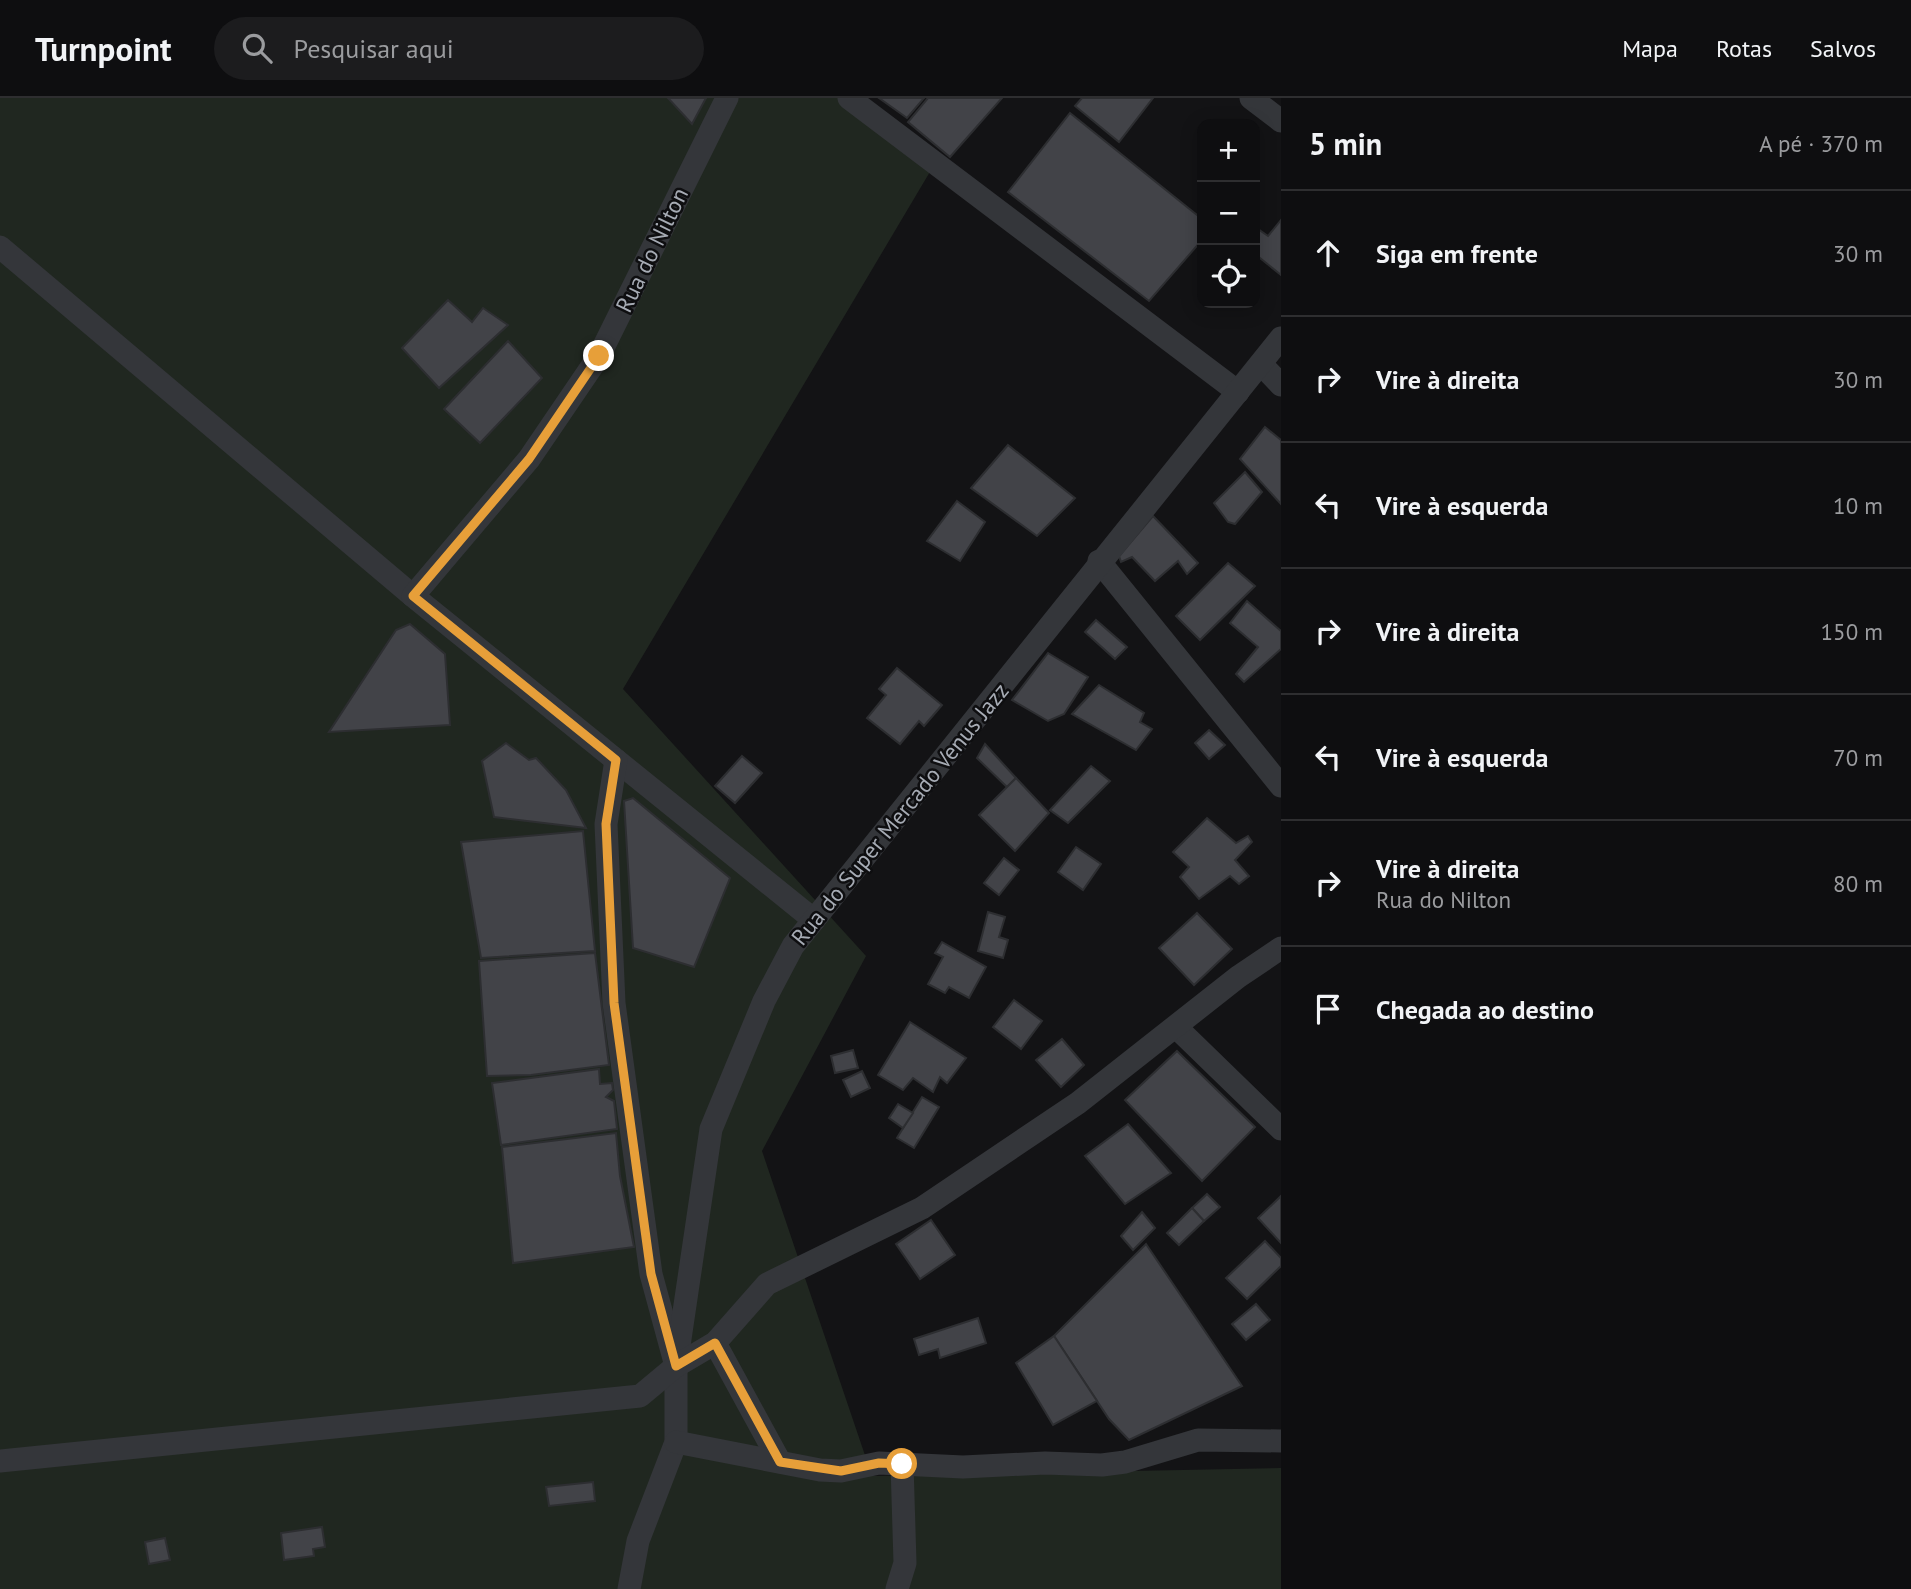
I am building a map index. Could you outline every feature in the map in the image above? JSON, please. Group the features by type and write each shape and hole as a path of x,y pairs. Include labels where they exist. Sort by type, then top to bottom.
{"street":[{"name":"Rua do Nilton","path":"413,596 529,459 599,356 727,98"},
{"path":"849,98 1238,392"},
{"path":"1251,98 1281,121"},
{"path":"0,247 413,596 814,920"},
{"name":"Rua do Super Mercado Venus Jazz","path":"676,1366 711,1129 764,1001 793,946 965,735 1099,561 1281,338"},
{"path":"1261,364 1281,385"},
{"path":"1099,561 1281,786"},
{"path":"616,760 606,824 614,1003 651,1274 676,1366 676,1442 638,1541 629,1589"},
{"path":"0,1461 640,1396 676,1366 715,1343 766,1284 922,1208 1078,1103 1281,948"},
{"path":"1176,1027 1281,1129"},
{"path":"715,1343 780,1462"},
{"path":"676,1442 841,1471 879,1463 963,1467 1045,1463 1102,1465 1125,1462 1198,1440 1281,1441"},
{"path":"897,1589 905,1563 902,1464"}],"shaded area":[{"path":"0,98 845,98 934,165 623,689 866,956 762,1151 872,1476 1281,1468 1281,1589 0,1589"}],"building":[{"path":"668,98 706,98 692,124"},
{"path":"879,98 924,98 907,118"},
{"path":"928,98 1002,98 950,157 908,122"},
{"path":"1082,98 1153,98 1119,142 1075,106"},
{"path":"1070,113 1197,215 1197,246 1149,301 1008,192"},
{"path":"1281,220 1281,275 1260,258 1260,230 1268,236"},
{"path":"448,300 472,322 483,308 508,325 439,388 402,348"},
{"path":"508,341 542,378 480,443 444,409"},
{"path":"1265,427 1281,440 1281,504 1240,459"},
{"path":"1008,445 1075,498 1037,536 971,488"},
{"path":"1245,472 1262,492 1235,524 1228,522 1214,503"},
{"path":"957,501 985,522 960,561 927,541"},
{"path":"1153,516 1198,563 1187,574 1178,561 1155,581 1132,557 1121,562 1119,556"},
{"path":"1228,563 1255,586 1200,640 1176,616"},
{"path":"1247,601 1281,631 1281,649 1244,682 1236,674 1258,647 1230,623"},
{"path":"1096,620 1127,647 1115,659 1085,632"},
{"path":"410,624 445,654 450,725 329,732 396,630"},
{"path":"1048,653 1088,677 1064,714 1048,721 1012,700"},
{"path":"897,668 942,705 924,726 919,721 900,744 867,718 886,695 879,689"},
{"path":"1099,685 1144,713 1140,722 1152,729 1136,750 1072,714"},
{"path":"1209,730 1225,745 1209,759 1195,743"},
{"path":"506,743 529,760 536,758 566,790 586,828 494,817 482,761"},
{"path":"985,744 1016,778 1007,787 977,758"},
{"path":"742,756 762,773 735,803 715,786"},
{"path":"1091,766 1110,781 1068,823 1050,810"},
{"path":"1016,778 1049,813 1015,851 979,815"},
{"path":"633,798 730,878 694,967 633,948 624,801"},
{"path":"1207,818 1236,843 1248,836 1252,842 1235,860 1249,876 1239,884 1230,876 1199,899 1180,877 1189,867 1173,852"},
{"path":"583,831 595,951 481,958 461,842"},
{"path":"1076,847 1101,864 1083,890 1058,872"},
{"path":"1004,858 1019,870 999,895 984,883"},
{"path":"988,912 1005,917 999,937 1008,940 1003,958 978,951"},
{"path":"1197,913 1232,949 1194,985 1159,948"},
{"path":"942,942 986,967 969,998 949,987 945,993 928,984 943,957 935,953"},
{"path":"595,953 609,1065 531,1075 487,1076 479,961"},
{"path":"1014,1000 1042,1021 1021,1049 993,1027"},
{"path":"910,1022 966,1058 947,1083 940,1077 933,1092 913,1078 903,1090 878,1075"},
{"path":"1062,1039 1084,1065 1061,1087 1036,1060"},
{"path":"853,1050 858,1068 835,1073 831,1056"},
{"path":"1177,1051 1255,1127 1202,1181 1125,1100"},
{"path":"599,1069 600,1084 612,1083 613,1090 606,1097 614,1101 617,1129 501,1145 492,1083"},
{"path":"862,1071 870,1088 851,1097 843,1080"},
{"path":"922,1097 939,1107 914,1148 897,1138"},
{"path":"898,1104 913,1113 903,1128 889,1118"},
{"path":"1128,1124 1171,1173 1125,1204 1085,1156"},
{"path":"616,1133 620,1176 634,1247 513,1263 502,1147"},
{"path":"1207,1194 1220,1207 1204,1221 1192,1208"},
{"path":"1281,1196 1281,1243 1258,1218"},
{"path":"1192,1208 1204,1221 1179,1245 1167,1233"},
{"path":"1142,1212 1155,1228 1133,1250 1121,1236"},
{"path":"931,1220 955,1255 920,1279 896,1244"},
{"path":"1265,1241 1281,1258 1281,1266 1247,1299 1226,1278"},
{"path":"1146,1244 1242,1386 1129,1440 1109,1419 1054,1336"},
{"path":"1256,1304 1270,1320 1246,1340 1232,1324"},
{"path":"978,1318 986,1343 940,1358 938,1349 919,1355 914,1339"},
{"path":"1054,1336 1097,1401 1053,1425 1016,1363"},
{"path":"593,1482 595,1501 549,1506 546,1487"},
{"path":"322,1527 325,1547 313,1549 314,1556 284,1560 281,1533"},
{"path":"165,1538 170,1560 149,1564 145,1542"}],"route":[{"path":"599,356 529,459 413,596 616,760 606,824 614,1003 651,1274 676,1366 715,1343 780,1462 841,1471 879,1463 902,1464"}]}
